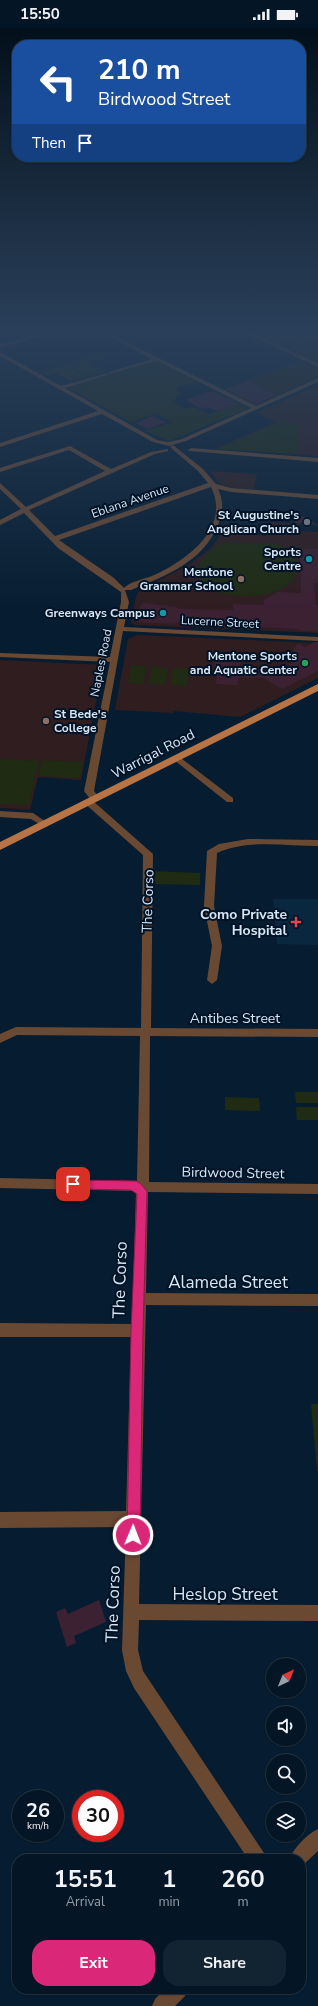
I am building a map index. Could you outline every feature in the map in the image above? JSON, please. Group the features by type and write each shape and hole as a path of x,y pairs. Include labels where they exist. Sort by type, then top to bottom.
{"main road":[{"name":"Warrigal Road","path":"0,846 318,687"}],"street":[{"path":"0,445 61,425"},
{"path":"0,485 61,546 128,591 177,567 204,545 215,527 220,509 213,485 201,469 181,455 126,425"},
{"path":"0,523 25,510 217,425"},
{"path":"0,470 70,448 111,472"},
{"path":"191,450 318,460"},
{"path":"213,485 231,490 318,497"},
{"name":"Eblana Avenue","path":"54,539 213,485"},
{"path":"216,494 231,490"},
{"name":"Naples Road","path":"92,800 90,791 128,591"},
{"name":"Lucerne Street","path":"120,629 318,638"},
{"path":"0,655 114,660"},
{"path":"177,758 230,800"},
{"name":"The Corso","path":"92,800 148,854 142,1186 137,1331 132,1665 138,1681 153,1699 256,1854"},
{"path":"0,814 35,817 44,824"},
{"path":"212,980 217,946 209,906 212,852 224,846 238,843 318,843"},
{"name":"Antibes Street","path":"0,1039 16,1031 318,1033"},
{"name":"Birdwood Street","path":"0,1183 318,1189"},
{"name":"Alameda Street","path":"139,1299 318,1300"},
{"path":"0,1330 137,1331"},
{"path":"0,1520 134,1519"},
{"name":"Heslop Street","path":"132,1612 318,1613"},
{"path":"303,1854 318,1838"},
{"path":"162,2006 173,1994"}],"shaded area":[{"path":"268,425 318,425 318,456 219,447"},
{"path":"210,471 257,474 254,490 222,486"},
{"name":"Mentone Grammar School","path":"271,522 300,524 299,531 318,532 318,633 134,625 131,623 136,596 139,591 190,564 212,547 222,532 266,536"},
{"name":"Mentone Grammar School","path":"137,635 318,643 318,678 240,717 174,711 173,713 115,710 128,639"},
{"name":"St Bede's College","path":"0,660 103,665 81,780 38,777 30,810 0,808"},
{"name":"Como Private Hospital","path":"273,899 318,899 318,945 277,944"}],"green space":[{"path":"162,425 207,425 169,441 145,431"},
{"path":"274,425 299,426 298,440 246,437 299,441 298,454 216,449"},
{"path":"225,542 277,544 286,548 296,560 294,578 283,588 274,592 253,596 231,595 214,590 205,584 198,571 204,557 217,546"},
{"path":"131,665 146,666 143,684 128,683"},
{"path":"152,667 168,668 165,685 149,684"},
{"path":"173,668 189,669 187,686 171,685"},
{"path":"0,759 39,761 29,805 0,804"},
{"path":"42,760 83,762 80,778 39,776"},
{"path":"152,871 200,873 200,885 152,884"},
{"path":"295,1092 318,1092 318,1103 296,1103"},
{"path":"225,1097 259,1098 260,1111 225,1110"},
{"path":"296,1107 318,1107 318,1120 297,1120"},
{"path":"311,1404 318,1404 318,1471 317,1471"}],"building":[{"path":"140,425 157,425 148,429"},
{"name":"St Augustine's Anglican Church","path":"296,516 305,517 318,525 295,523"},
{"path":"300,549 318,549 318,583 314,583 316,605 318,605 318,632 298,629 200,624 201,621 185,620 174,624 136,622 141,604 144,603 176,607 179,609 233,610 233,604 264,605 264,600 278,592 301,593"},
{"path":"318,642 318,671 282,689 264,678 240,677 237,685 216,684 217,672 215,672 212,653 224,653 224,655 240,656 240,668 262,669 272,672 293,663 294,647 296,647 296,645 300,644 305,647"},
{"path":"99,1600 106,1622 74,1636 76,1643 67,1647 56,1612 65,1608 68,1614"}],"place":[{"name":"St Augustine's Anglican Church","path":"307,522"},
{"name":"Sports Centre","path":"309,559"},
{"name":"Mentone Grammar School","path":"241,579"},
{"name":"Greenways Campus","path":"163,613"},
{"name":"Mentone Sports and Aquatic Center","path":"305,663"},
{"name":"St Bede's College","path":"46,721"},
{"name":"Como Private Hospital","path":"296,922"}],"route":[{"path":"73,1184 131,1185 136,1186 138,1190 142,1191 137,1331 133,1535"}]}
